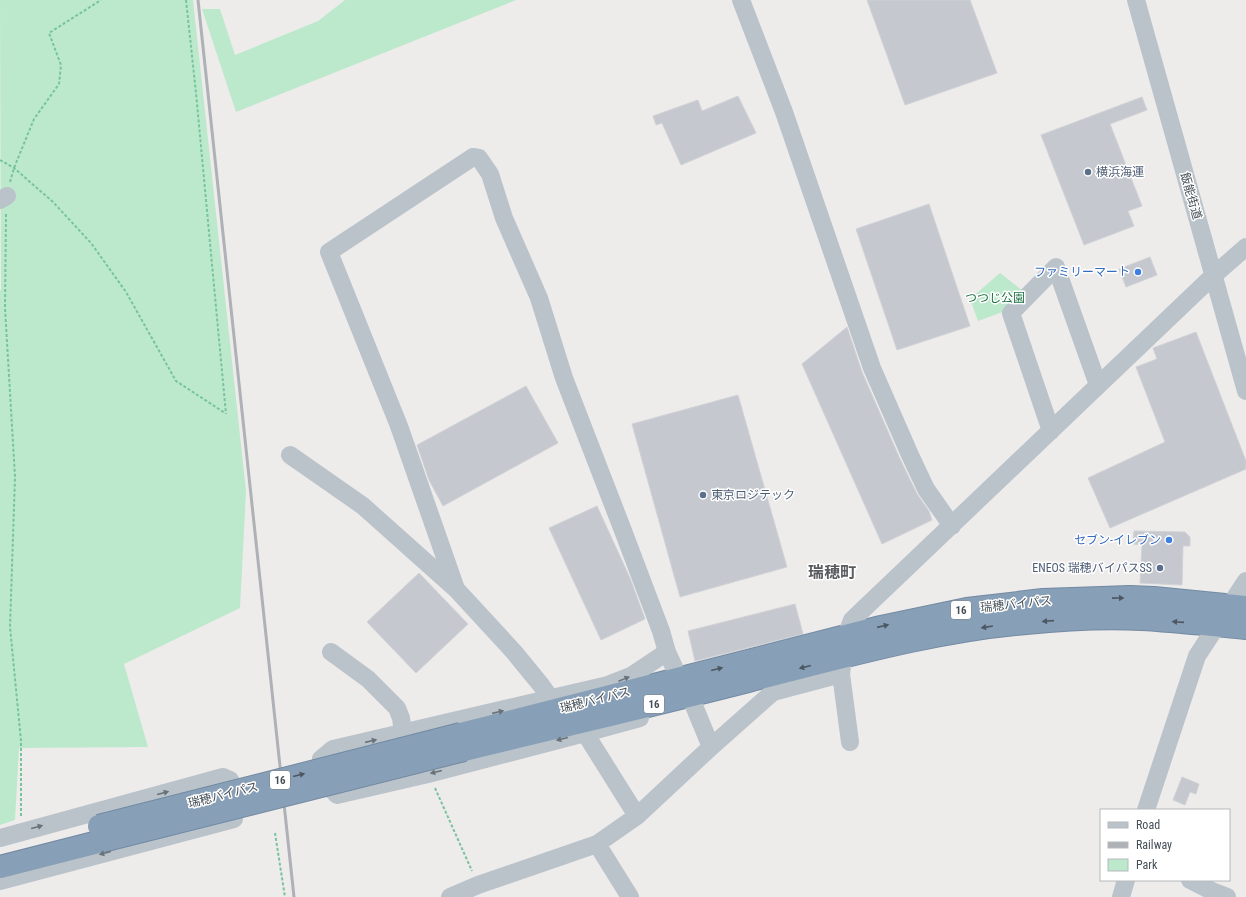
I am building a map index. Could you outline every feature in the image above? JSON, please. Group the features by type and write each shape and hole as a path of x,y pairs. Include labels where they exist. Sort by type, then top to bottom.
{"highway":[{"name":"瑞穂バイパス","path":"0,852 100,834 463,742 679,678 843,656 881,627 968,609 1043,600 1087,598 1154,598 1238,606"},
{"name":"瑞穂バイパス","path":"463,742 699,696 843,656 955,633 1025,623 1108,618 1142,619 1246,628"},
{"name":"瑞穂バイパス","path":"0,867 100,834"}],"street":[{"path":"742,0 784,112 872,368 923,482 952,526"},
{"name":"飯能街道","path":"1136,0 1246,391"},
{"path":"456,589 399,426 329,252 473,157 479,158 490,174 504,218 538,298 564,378 661,631 667,652 679,678"},
{"path":"850,742 843,656 852,620 1214,275 1246,247"},
{"path":"1051,431 1011,313 1056,267 1098,385"},
{"path":"290,455 363,506 456,589 514,652 551,699"},
{"path":"1146,809 1197,656 1216,625 1238,606 1246,581"},
{"path":"331,652 368,679 397,708 401,718 403,733"},
{"path":"667,652 631,676 608,685 333,749 321,759 324,781 337,795 428,774 585,734 630,721 699,696 711,747"},
{"path":"450,897 478,885 597,844 637,816 773,692 843,656"},
{"path":"585,734 637,816"},
{"path":"0,838 223,777 230,780 234,819 0,881"},
{"path":"597,844 630,897"},
{"path":"1122,897 1126,881"},
{"path":"1192,881 1227,897"}],"path":[{"path":"21,832 21,741 10,627 16,477 5,308 3,198 34,119 59,84 61,65 50,33 101,0"},
{"path":"0,160 14,168 53,202 91,242 126,292 176,381 226,414 197,101 186,0"},
{"path":"428,774 478,885"},
{"path":"275,832 284,897"}],"green space":[{"path":"0,0 193,0 246,491 240,608 124,664 148,747 19,748 15,820 0,825 1,290"},
{"path":"345,0 516,0 236,112 202,9 220,9 235,55 318,21"},
{"name":"つつじ公園","path":"1000,273 1023,291 1005,311 978,321 970,299"}],"building":[{"path":"867,0 970,0 997,73 905,105"},
{"path":"738,96 756,133 681,165 662,123 656,125 653,116 698,100 702,111"},
{"path":"1142,97 1147,110 1110,124 1142,206 1128,211 1134,226 1084,245 1041,135"},
{"path":"929,204 970,326 897,350 856,229"},
{"name":"ファミリーマート","path":"1150,257 1157,275 1126,287 1119,269"},
{"path":"847,327 862,372 900,459 917,494 929,511 932,520 882,544 802,364"},
{"path":"1196,332 1246,461 1246,469 1110,528 1088,478 1165,442 1136,367 1157,359 1153,348"},
{"path":"526,386 558,443 443,506 429,480 417,445"},
{"path":"738,395 787,567 680,597 632,424"},
{"path":"597,506 630,578 645,619 601,640 549,528"},
{"path":"1134,531 1185,532 1190,537 1190,546 1183,546 1182,585 1140,583 1142,545 1133,544"},
{"path":"419,573 468,624 416,673 367,622"},
{"path":"795,604 803,634 695,661 688,631"},
{"path":"1182,777 1199,784 1196,794 1190,792 1185,805 1173,800"}],"railway":[{"path":"198,0 294,897"}],"place":[{"name":"横浜海運","path":"1088,172"},
{"name":"ファミリーマート","path":"1138,272"},
{"name":"東京ロジテック","path":"703,495"},
{"name":"セブン-イレブン","path":"1169,540"},
{"name":"ENEOS 瑞穂バイパスSS","path":"1160,568"}],"district":[{"name":"瑞穂町","path":"832,572"}]}
